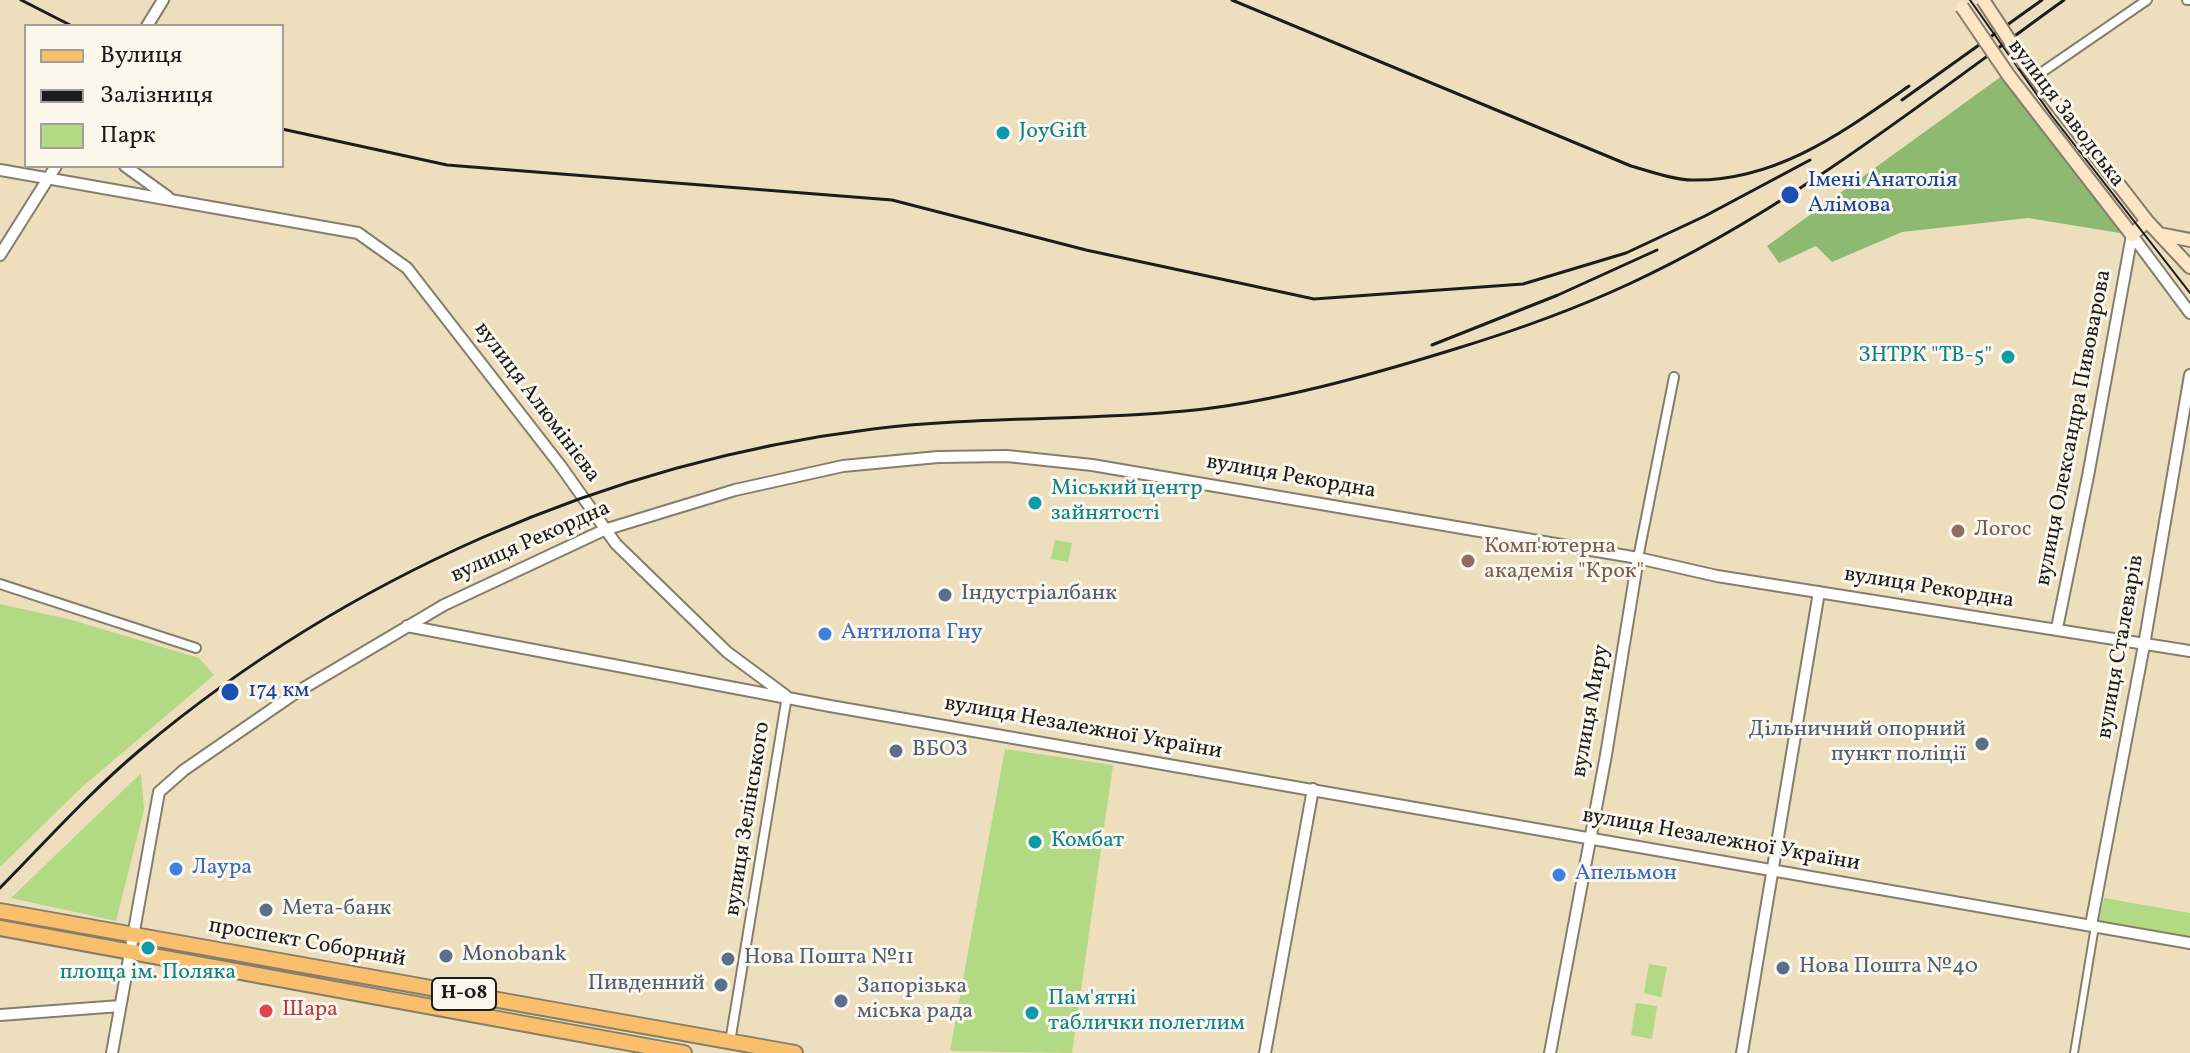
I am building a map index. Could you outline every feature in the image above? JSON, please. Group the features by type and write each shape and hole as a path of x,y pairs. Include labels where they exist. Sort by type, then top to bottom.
{"main road":[{"name":"вулиця Заводська","path":"1983,0 2035,77 2147,221 2190,267"},
{"name":"вулиця Заводська","path":"1959,4 2009,76 2132,235"},
{"path":"2132,235 2147,221"},
{"path":"2159,234 2190,240"},
{"name":"проспект Соборний","path":"0,911 795,1053"},
{"name":"проспект Соборний","path":"0,928 684,1053"}],"street":[{"path":"148,24 163,0"},
{"path":"2035,77 2147,0"},
{"path":"0,255 55,168"},
{"path":"128,168 173,201"},
{"path":"0,170 173,201"},
{"name":"вулиця Алюмінієва","path":"173,201 358,233 407,268 560,465 604,530 727,652 787,696"},
{"path":"2132,235 2190,313"},
{"name":"вулиця Олександра Пивоварова","path":"2057,628 2132,235"},
{"name":"вулиця Сталеварів","path":"2074,1053 2093,926 2190,375"},
{"name":"вулиця Миру","path":"1550,1053 1606,755 1638,558 1674,377"},
{"name":"вулиця Рекордна","path":"407,626 444,605 604,530 735,490 843,466 938,457 1007,456 1140,471 1638,558 1717,576 2190,651"},
{"path":"0,584 196,648"},
{"path":"1742,1053 1819,592"},
{"path":"112,1053 159,792 184,770 297,692 407,626"},
{"name":"вулиця Незалежної України","path":"407,626 787,696 2190,943"},
{"name":"вулиця Зелінського","path":"730,1042 787,696"},
{"path":"1265,1053 1313,789"},
{"path":"0,1015 120,1006"}],"green space":[{"path":"2006,73 2132,235 2028,218 1902,232 1832,262 1816,246 1779,263 1767,246"},
{"path":"1055,540 1072,543 1068,562 1051,559"},
{"path":"0,604 72,620 199,658 214,675 82,787 0,867"},
{"path":"1005,749 1113,765 1072,1053 950,1051"},
{"path":"141,773 144,810 116,921 11,898"},
{"path":"2104,898 2190,913 2190,937 2099,921"},
{"path":"1649,964 1667,967 1661,997 1644,993"},
{"path":"1636,1003 1657,1006 1652,1039 1631,1035"}],"tram line":[{"path":"1970,0 2052,116 2190,293"}],"railway":[{"path":"21,0 68,24"},
{"path":"1232,0 1631,166 1684,180 1752,173 1780,163 1833,136 1909,86"},
{"path":"1902,100 2042,0"},
{"path":"0,888 122,766 220,688 304,632 392,581 484,537 578,499 675,469 773,445 912,425 1146,414 1252,402 1356,378 1499,335 1629,284 1744,223 1853,153 2064,0"},
{"path":"284,129 447,165 892,200 1086,250 1314,299 1523,284 1626,253 1705,216 1810,160"},
{"path":"1432,345 1558,295 1657,250"}],"place":[{"name":"JoyGift","path":"1003,133"},
{"name":"Імені Анатолія Алімова","path":"1790,195"},
{"name":"ЗНТРК \"ТВ-5\"","path":"2008,357"},
{"name":"Міський центр зайнятості","path":"1035,503"},
{"name":"Логос","path":"1958,531"},
{"name":"Комп'ютерна академія \"Крок\"","path":"1468,561"},
{"name":"Індустріалбанк","path":"945,595"},
{"name":"Антилопа Гну","path":"825,634"},
{"name":"174 км","path":"230,692"},
{"name":"Дільничний опорний пункт поліції","path":"1982,744"},
{"name":"ВБОЗ","path":"896,751"},
{"name":"Комбат","path":"1035,842"},
{"name":"Лаура","path":"176,869"},
{"name":"Апельмон","path":"1559,875"},
{"name":"Мета-банк","path":"266,910"},
{"name":"площа ім. Поляка","path":"148,948"},
{"name":"Monobank","path":"446,956"},
{"name":"Нова Пошта №11","path":"728,959"},
{"name":"Нова Пошта №40","path":"1783,968"},
{"name":"Пивденний","path":"721,985"},
{"name":"Запорізька міська рада","path":"841,1001"},
{"name":"Шара","path":"266,1011"},
{"name":"Пам'ятні таблички полеглим","path":"1032,1013"}]}
